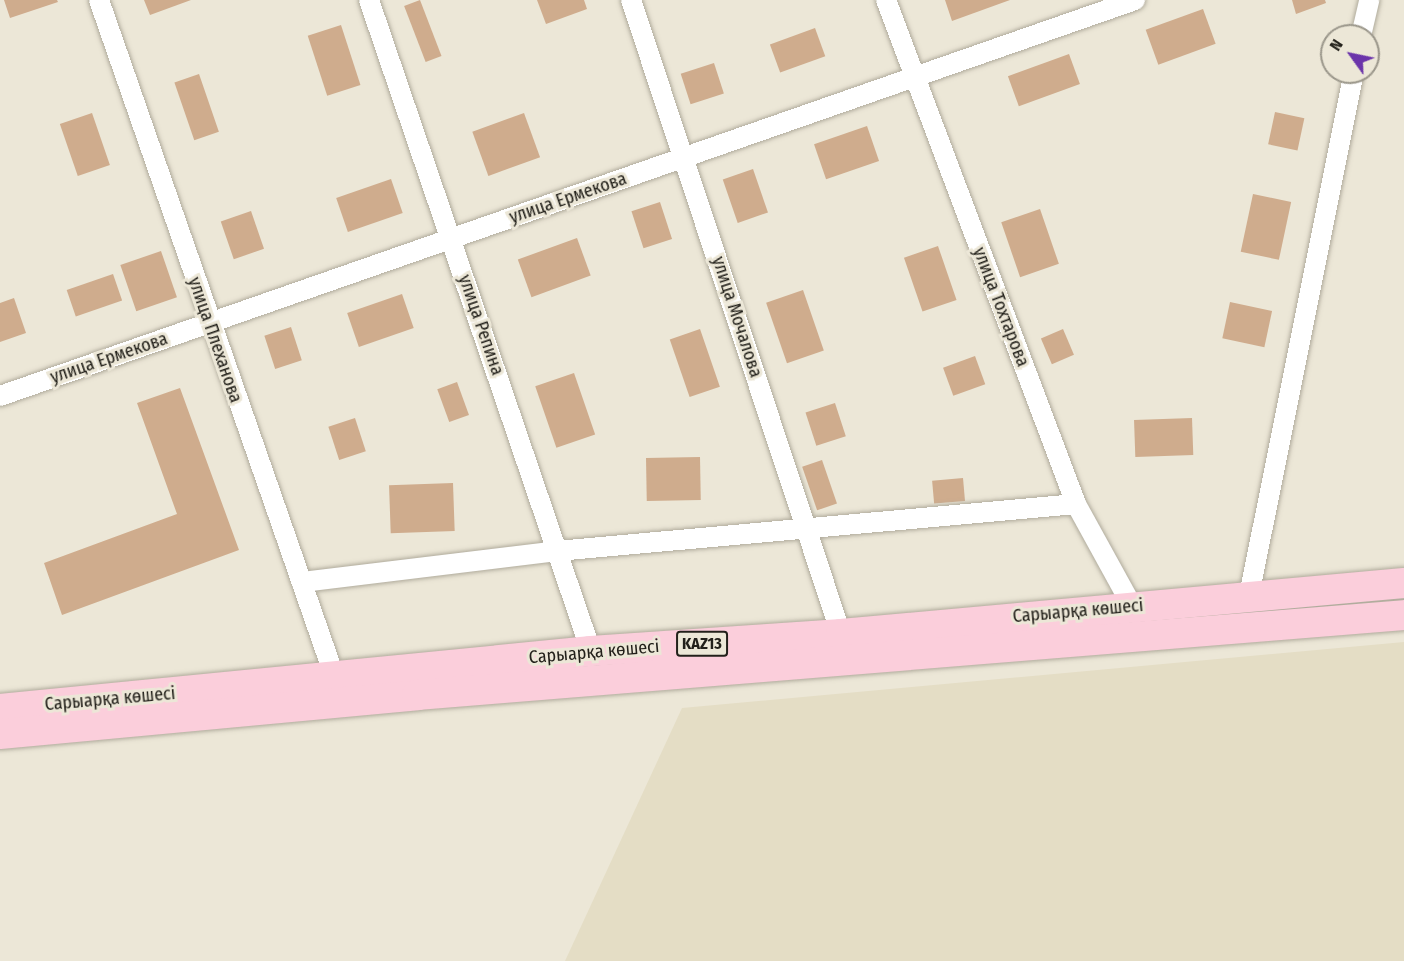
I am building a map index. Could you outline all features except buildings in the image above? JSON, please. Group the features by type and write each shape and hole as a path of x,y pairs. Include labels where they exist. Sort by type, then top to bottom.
{"main road":[{"name":"Сарыарқа көшесі","path":"0,709 335,678 591,651 841,634 1132,606 1404,584"},
{"name":"Сарыарқа көшесі","path":"0,734 417,695 1404,615"}],"street":[{"name":"улица Плеханова","path":"99,0 209,323 335,678"},
{"name":"улица Репина","path":"369,0 591,651"},
{"name":"улица Мочалова","path":"631,0 686,157 841,634"},
{"name":"улица Тохтарова","path":"886,0 912,78 1076,504 1132,606"},
{"name":"улица Ермекова","path":"0,396 1135,0"},
{"path":"1364,24 1369,0"},
{"path":"1249,596 1352,84"},
{"path":"302,582 557,551 1076,504"}],"shaded area":[{"path":"1404,642 1404,961 565,961 682,708"}]}
